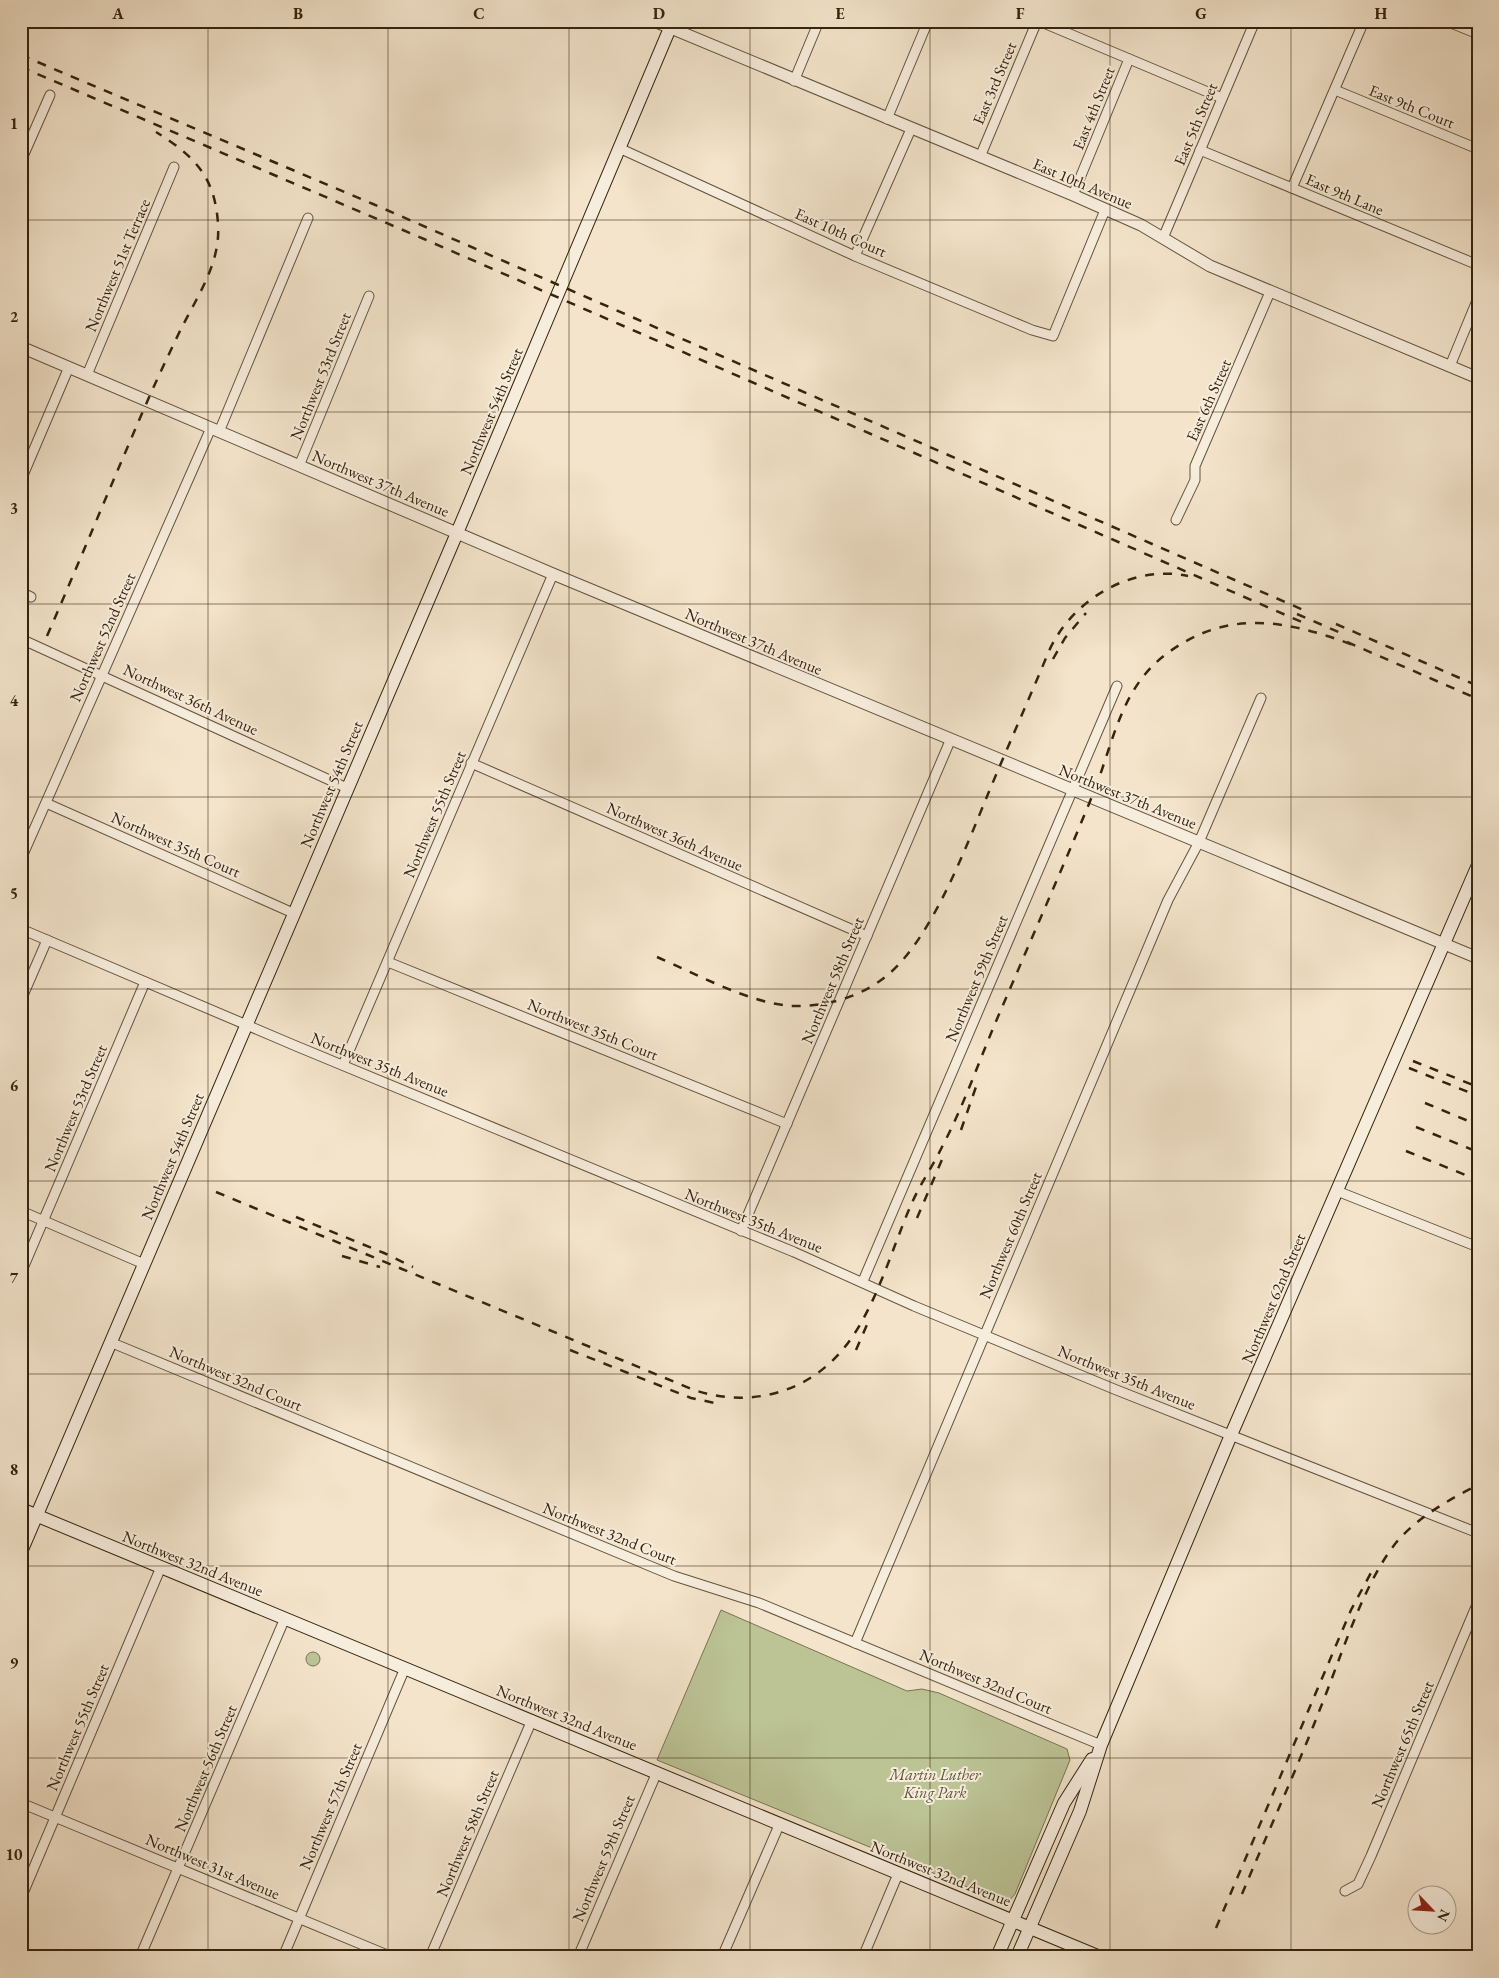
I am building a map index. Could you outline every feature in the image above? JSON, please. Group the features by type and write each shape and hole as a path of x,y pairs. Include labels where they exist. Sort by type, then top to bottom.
{"main road":[{"name":"Northwest 54th Street","path":"21,1552 293,913 458,533 673,23"},
{"name":"Northwest 62nd Street","path":"1016,1957 1080,1811 1101,1745 1231,1435 1478,865"},
{"name":"Northwest 32nd Avenue","path":"21,1509 1100,1957"},
{"name":"Northwest 62nd Street","path":"998,1957 1064,1803 1101,1745"}],"street":[{"name":"East 10th Avenue","path":"654,21 673,23 794,81 1073,195 1163,238 1207,264 1478,378"},
{"path":"794,81 819,21"},
{"path":"887,119 928,21"},
{"path":"1038,21 1222,98"},
{"name":"East 3rd Street","path":"980,157 1038,21"},
{"name":"East 5th Street","path":"1163,238 1255,21"},
{"path":"1292,188 1364,21"},
{"path":"1446,21 1478,34"},
{"name":"East 4th Street","path":"1073,195 1129,59"},
{"name":"East 9th Court","path":"1335,90 1478,149"},
{"path":"21,161 50,95"},
{"path":"855,256 912,129"},
{"name":"East 10th Court","path":"619,148 855,256 1053,336 1105,210"},
{"name":"East 9th Lane","path":"1200,150 1478,265"},
{"name":"Northwest 51st Terrace","path":"87,376 174,167"},
{"name":"Northwest 52nd Street","path":"21,859 102,674 215,430 308,218"},
{"name":"East 6th Street","path":"1176,520 1195,480 1195,466 1270,292"},
{"name":"Northwest 53rd Street","path":"299,466 369,296"},
{"path":"1450,366 1478,298"},
{"name":"Northwest 37th Avenue","path":"21,347 950,741 1478,958"},
{"path":"21,480 70,367"},
{"name":"Northwest 55th Street","path":"343,1065 553,574"},
{"path":"21,592 32,597"},
{"name":"Northwest 36th Avenue","path":"21,640 102,674 347,788"},
{"name":"Northwest 59th Street","path":"863,1281 1117,686"},
{"name":"Northwest 60th Street","path":"855,1643 1168,900 1199,842 1261,698"},
{"name":"Northwest 58th Street","path":"741,1231 950,741"},
{"name":"Northwest 36th Avenue","path":"471,763 867,936"},
{"name":"Northwest 35th Court","path":"46,803 293,913"},
{"name":"Northwest 35th Avenue","path":"21,929 863,1281 914,1306 1478,1533"},
{"path":"21,1000 47,940"},
{"name":"Northwest 35th Court","path":"388,962 786,1124"},
{"name":"Northwest 53rd Street","path":"21,1273 145,982"},
{"path":"1337,1191 1478,1247"},
{"path":"21,1212 144,1264"},
{"name":"Northwest 32nd Court","path":"110,1342 674,1576 759,1603 1101,1745"},
{"name":"Northwest 55th Street","path":"21,1898 161,1567"},
{"name":"Northwest 65th Street","path":"1345,1891 1358,1884 1365,1870 1478,1602"},
{"name":"Northwest 56th Street","path":"140,1957 285,1618"},
{"name":"Northwest 57th Street","path":"283,1957 405,1668"},
{"name":"Northwest 58th Street","path":"430,1957 532,1720"},
{"name":"Northwest 59th Street","path":"578,1957 657,1772"},
{"name":"Northwest 31st Avenue","path":"21,1803 392,1957"},
{"path":"722,1957 780,1823"},
{"path":"863,1957 898,1874"}],"green space":[{"name":"Martin Luther King Park","path":"721,1610 907,1691 922,1689 939,1693 1067,1749 1070,1760 1015,1894 1009,1901 1004,1902 657,1760"},
{"path":"313,1652 318,1654 320,1659 318,1664 313,1666 308,1664 306,1659 308,1654"}],"railway":[{"path":"21,55 373,204 1308,612"},
{"path":"21,67 424,239 1304,623"},
{"path":"47,636 151,393 179,333 200,294 216,253 218,239 216,207 207,180 192,159 156,132"},
{"path":"657,957 740,994 775,1004 792,1006 832,1002 857,994 880,981 906,957 934,914 947,889 1049,651 1059,633 1072,616 1088,602 1106,590 1125,581 1145,575 1167,574 1188,576"},
{"path":"1053,659 1065,638 1086,613"},
{"path":"1297,614 1343,634"},
{"path":"216,1192 694,1390 712,1395 749,1397 767,1395 801,1383 831,1362 858,1328 869,1309 911,1205 951,1130 965,1099 1093,794 1120,717 1139,682 1169,652 1192,638 1214,629 1237,624 1283,625 1306,630 1353,645"},
{"path":"1336,624 1478,686"},
{"path":"1347,642 1478,699"},
{"path":"1413,1061 1478,1087"},
{"path":"1409,1068 1478,1096"},
{"path":"961,1130 978,1081"},
{"path":"1425,1103 1478,1125"},
{"path":"1416,1127 1478,1152"},
{"path":"1406,1151 1478,1180"},
{"path":"917,1218 944,1155"},
{"path":"296,1217 413,1267"},
{"path":"342,1256 380,1267"},
{"path":"856,1350 869,1320"},
{"path":"570,1350 691,1398 715,1403"},
{"path":"1242,1894 1311,1732 1354,1620 1375,1575 1400,1538 1418,1522 1437,1508 1478,1485"},
{"path":"1216,1928 1351,1610 1373,1569"}]}
